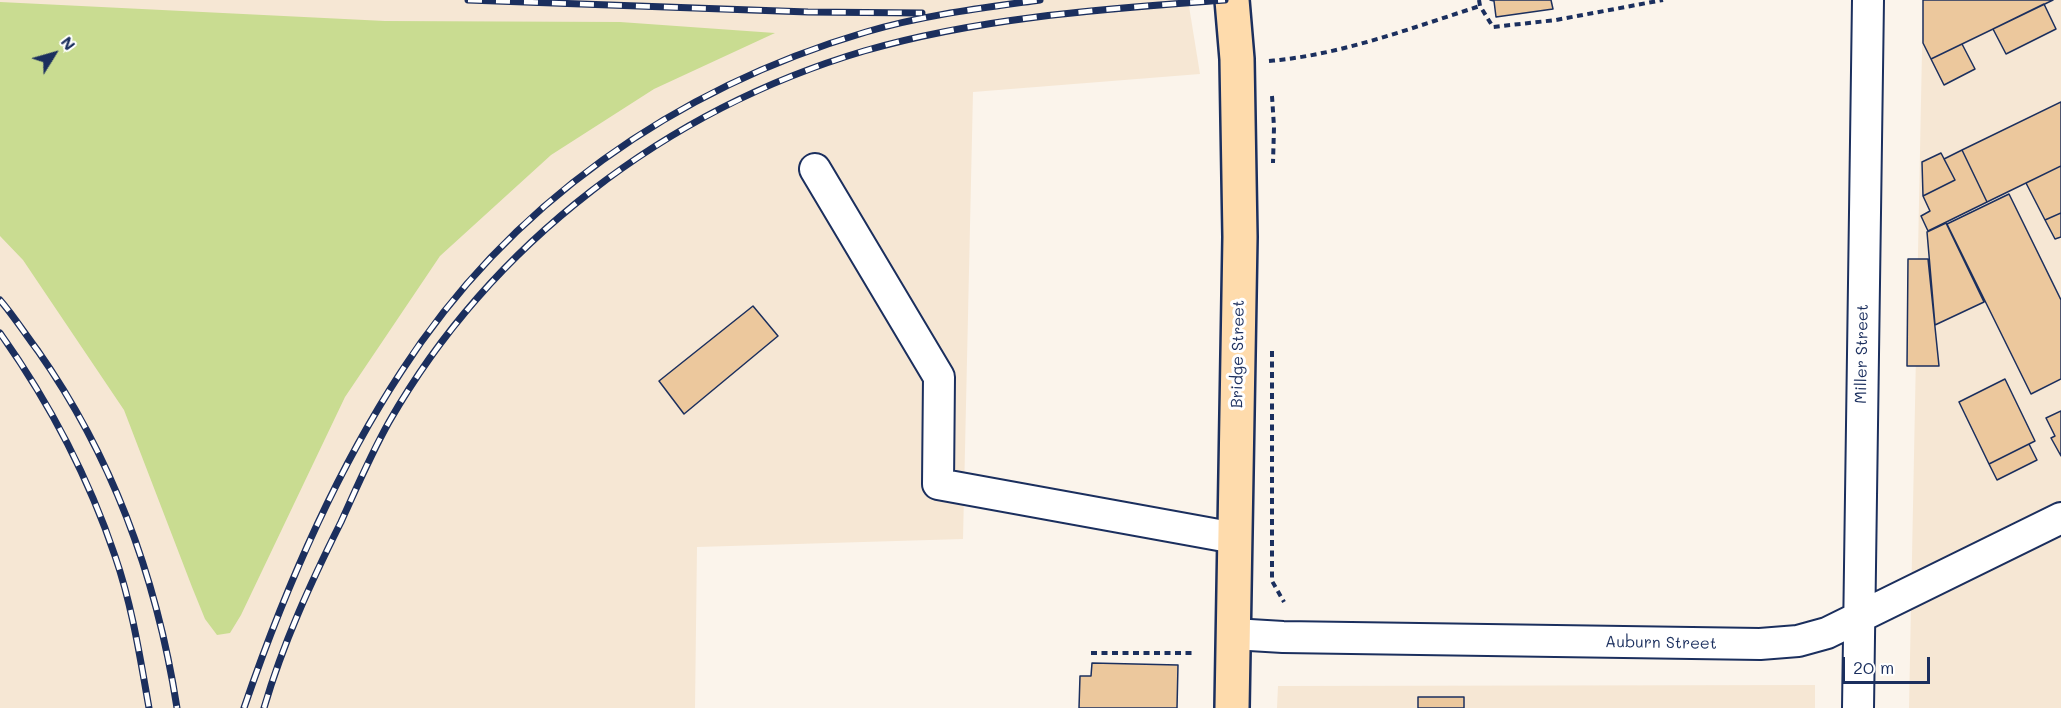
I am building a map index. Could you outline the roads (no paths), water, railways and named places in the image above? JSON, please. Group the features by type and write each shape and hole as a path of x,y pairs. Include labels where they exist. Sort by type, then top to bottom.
{"main road":[{"name":"Bridge Street","path":"1232,0 1253,60 1240,237 1232,708"}],"street":[{"name":"Miller Street","path":"1857,708 1868,0"},
{"path":"816,169 939,377 938,484 1235,538"},
{"name":"Auburn Street","path":"1233,634 1283,637 1760,644 1798,641 1827,633 2061,518"}],"railway":[{"path":"468,0 808,12 922,13"},
{"path":"244,708 293,578 312,535 377,411 444,311 492,256 545,205 603,160 664,120 728,85 796,56 866,32 909,21 1040,0"},
{"path":"264,708 298,613 389,422 431,357 479,297 532,241 591,191 654,147 721,108 792,76 864,51 908,39 998,22 1089,11 1225,0"},
{"path":"0,300 65,392 110,477 144,567 157,613 177,708"},
{"path":"0,333 51,413 93,497 126,593 149,708"}]}
